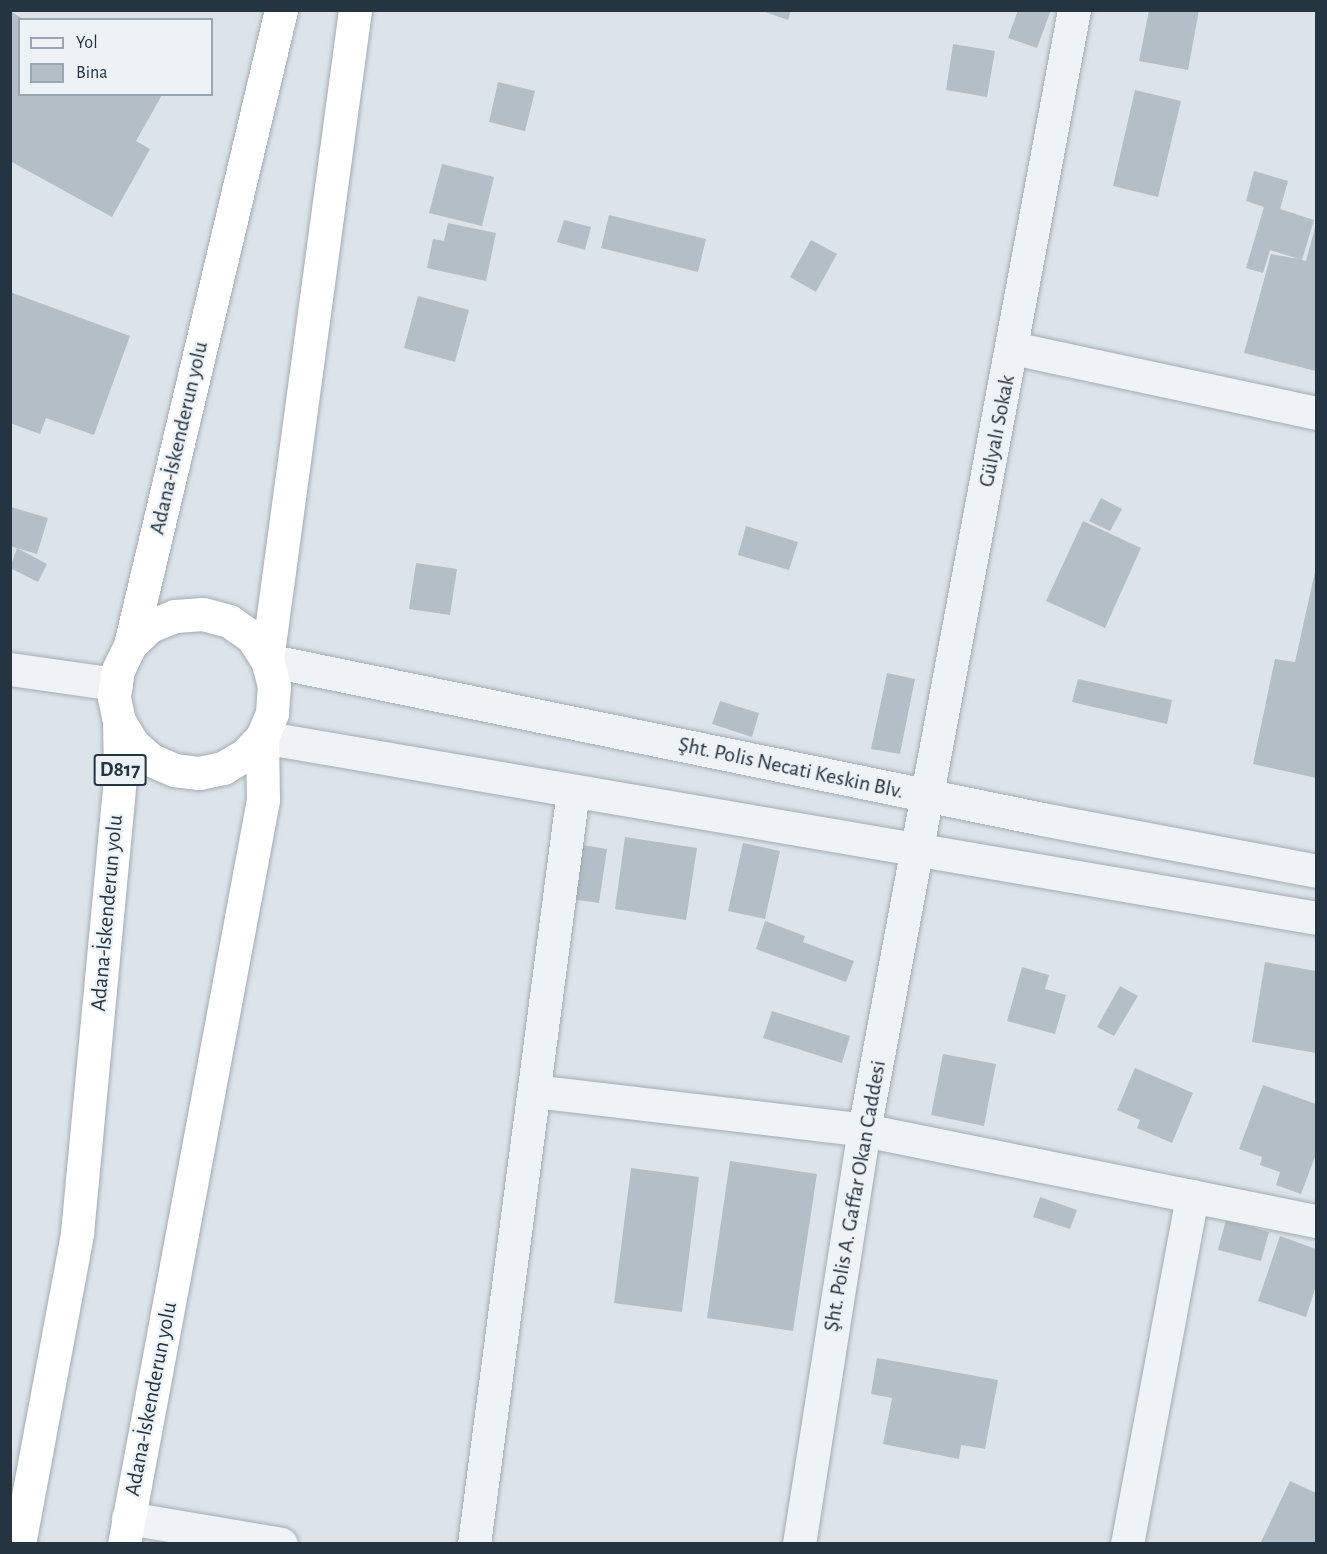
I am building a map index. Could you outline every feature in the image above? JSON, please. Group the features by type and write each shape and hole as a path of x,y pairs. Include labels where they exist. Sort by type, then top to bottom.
{"highway":[{"name":"Adana-İskenderun yolu","path":"19,1544 76,1233 120,776 116,684 118,670 130,645 281,10"},
{"name":"Adana-İskenderun yolu","path":"126,1531 263,800 262,737 272,713 274,686 267,660 355,10"},
{"path":"130,645 150,626 175,616 203,614 229,621 252,637 267,660"},
{"path":"119,722 132,743 151,760 182,771 199,773 224,768 245,755 262,737"}],"street":[{"name":"Gülyalı Sokak","path":"918,851 1074,10"},
{"path":"1012,348 1317,413"},
{"name":"Şht. Polis Necati Keskin Blv.","path":"267,660 930,796 1317,871"},
{"path":"10,669 116,684"},
{"path":"262,737 1317,918"},
{"path":"474,1544 573,791"},
{"name":"Şht. Polis A. Gaffar Okan Caddesi","path":"799,1544 864,1130 918,851"},
{"path":"534,1091 864,1130 1317,1221"},
{"path":"1127,1544 1192,1196"},
{"path":"126,1531 281,1544"}],"building":[{"path":"759,10 791,10 788,20"},
{"path":"1018,10 1051,10 1037,48 1008,38"},
{"path":"1149,10 1199,10 1188,70 1139,61"},
{"path":"10,11 22,18 18,18 18,96 161,96 136,141 150,149 112,217 10,161"},
{"path":"953,44 995,51 987,97 946,90"},
{"path":"498,82 535,91 525,131 489,122"},
{"path":"1135,90 1181,101 1158,197 1113,186"},
{"path":"442,164 494,177 482,226 429,213"},
{"path":"1254,171 1288,181 1280,209 1314,220 1302,260 1306,261 1316,224 1316,371 1244,353 1271,254 1299,259 1270,250 1263,273 1246,268 1264,207 1246,201"},
{"path":"609,215 706,239 698,272 601,248"},
{"path":"564,220 591,227 585,250 557,242"},
{"path":"448,223 496,233 486,281 427,268 433,239 444,241"},
{"path":"811,240 837,254 816,292 790,277"},
{"path":"10,292 130,336 94,435 46,418 40,434 10,423"},
{"path":"418,296 469,310 455,362 404,348"},
{"path":"1101,498 1122,509 1110,531 1089,521"},
{"path":"11,507 48,518 37,554 10,546"},
{"path":"1083,521 1141,548 1105,628 1046,601"},
{"path":"746,526 798,542 789,570 738,555"},
{"path":"17,548 47,564 38,582 10,568"},
{"path":"416,563 457,569 450,615 409,609"},
{"path":"1316,567 1316,778 1253,764 1275,659 1295,662"},
{"path":"887,673 915,679 900,754 871,749"},
{"path":"1078,679 1172,700 1167,724 1072,702"},
{"path":"720,701 759,713 752,737 712,724"},
{"path":"625,837 697,848 686,920 615,909"},
{"path":"570,843 607,849 599,903 562,898"},
{"path":"743,843 780,851 765,919 728,911"},
{"path":"765,921 805,936 803,942 854,961 846,982 756,949"},
{"path":"1265,962 1316,971 1316,1053 1252,1042"},
{"path":"1022,967 1049,975 1045,989 1066,995 1055,1034 1007,1021"},
{"path":"1120,986 1138,996 1114,1036 1097,1027"},
{"path":"772,1011 850,1036 842,1063 763,1038"},
{"path":"943,1054 996,1064 984,1126 931,1115"},
{"path":"1135,1068 1193,1093 1172,1143 1137,1128 1140,1120 1117,1110"},
{"path":"1263,1085 1316,1104 1316,1154 1301,1194 1276,1185 1280,1172 1260,1165 1262,1157 1239,1149"},
{"path":"730,1161 817,1174 793,1331 707,1318"},
{"path":"631,1168 699,1177 682,1312 614,1303"},
{"path":"1040,1197 1077,1210 1070,1229 1033,1217"},
{"path":"1226,1220 1269,1232 1261,1261 1218,1250"},
{"path":"1280,1236 1316,1249 1316,1286 1306,1317 1258,1301"},
{"path":"877,1358 998,1380 985,1449 961,1445 959,1459 883,1444 892,1398 871,1394"},
{"path":"1290,1481 1316,1493 1316,1544 1260,1544"}]}
